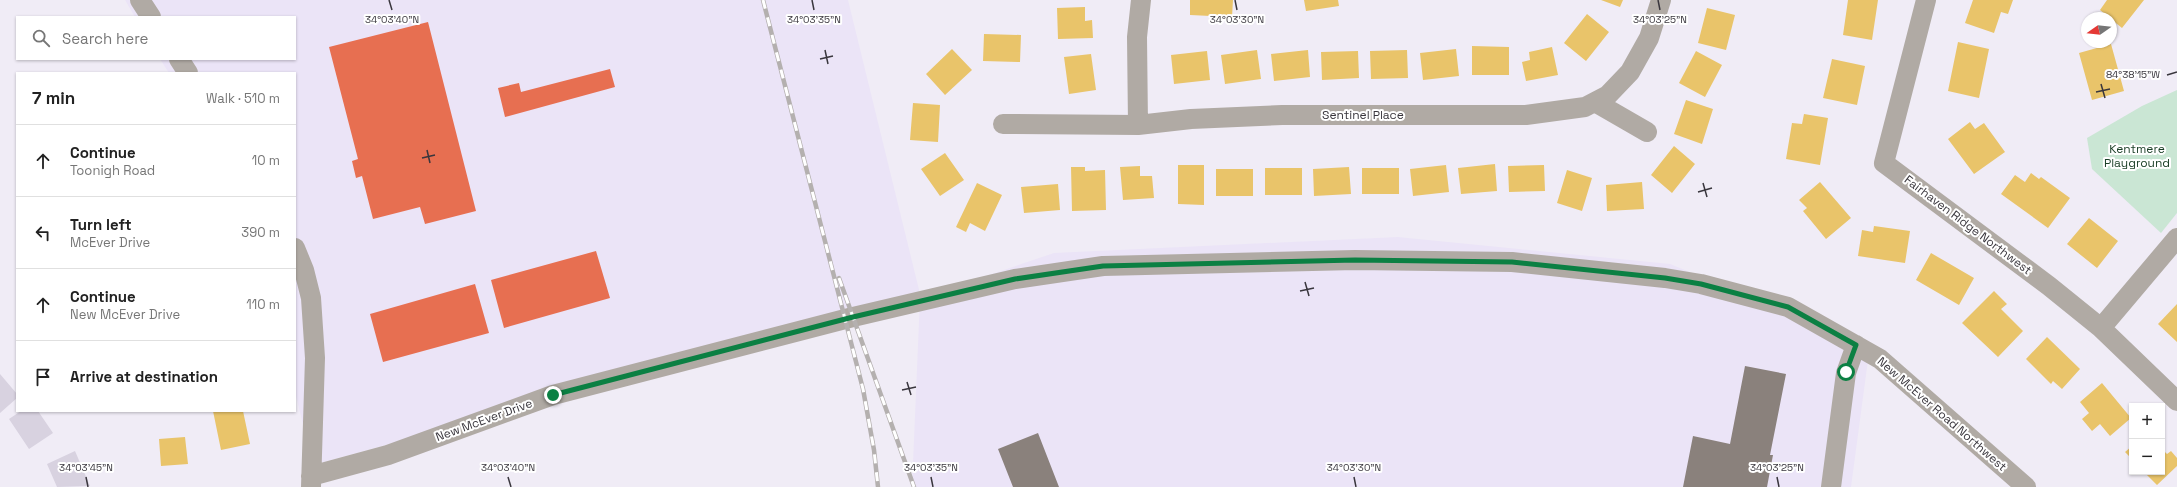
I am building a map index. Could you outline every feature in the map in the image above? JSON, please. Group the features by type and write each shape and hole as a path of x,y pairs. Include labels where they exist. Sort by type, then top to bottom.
{"street":[{"path":"140,0 150,16"},
{"path":"1138,125 1137,37 1141,0"},
{"name":"Sentinel Place","path":"1004,124 1138,125 1191,119 1282,115 1526,115 1585,107 1608,95 1630,72 1649,38 1661,0"},
{"name":"Fairhaven Ridge Northwest","path":"1926,0 1884,163 2049,286 2100,328 2177,401"},
{"path":"180,60 187,72"},
{"path":"1595,102 1647,132"},
{"path":"2100,328 2177,238"},
{"path":"296,250 304,270 311,298 315,358 311,481"},
{"name":"New McEver Drive","path":"311,481 388,455 553,395 844,319 1015,279 1103,266 1355,260 1512,262 1665,278 1701,284 1788,307 1856,345"},
{"path":"1831,487 1846,372 1856,345"},
{"name":"New McEver Road Northwest","path":"1856,345 1880,359 2026,487"}],"shaded area":[{"path":"125,0 848,0 921,298 1054,253 1398,237 1670,264 1870,345 1851,487 912,487 920,298 313,465 296,396 296,72 168,72 161,60 296,60 296,16 134,16"}],"green space":[{"name":"Kentmere Playground","path":"2177,90 2177,213 2161,233 2092,169 2087,138 2142,106"}],"building: Homes":[{"path":"1190,0 1233,0 1232,17 1190,15"},
{"path":"1304,0 1338,0 1339,6 1306,11"},
{"path":"1601,0 1623,0 1620,7"},
{"path":"1848,0 1878,0 1872,40 1843,35"},
{"path":"1973,0 2013,0 2008,14 2001,12 1994,33 1965,23"},
{"path":"2107,0 2144,0 2122,28 2117,24 2117,12 2102,12 2100,10"},
{"path":"1085,7 1085,21 1092,20 1093,38 1058,39 1057,8"},
{"path":"1707,8 1735,15 1726,50 1698,43"},
{"path":"1587,14 1609,32 1586,61 1564,43"},
{"path":"984,34 1021,35 1020,62 983,61"},
{"path":"1958,42 1989,49 1979,98 1948,91"},
{"path":"1472,46 1509,47 1509,75 1472,75"},
{"path":"1552,47 1558,75 1526,81 1522,62 1530,60 1529,52"},
{"path":"2097,48 2112,48 2124,91 2092,100 2079,53"},
{"path":"952,49 972,70 945,95 926,74"},
{"path":"1456,49 1459,76 1423,80 1420,53"},
{"path":"1257,50 1261,79 1225,84 1221,55"},
{"path":"1308,50 1310,77 1274,81 1271,54"},
{"path":"1407,50 1408,78 1371,79 1370,51"},
{"path":"1207,51 1210,80 1174,84 1171,55"},
{"path":"1358,51 1359,78 1322,80 1321,52"},
{"path":"1696,51 1722,65 1705,97 1679,83"},
{"path":"1091,54 1096,90 1069,94 1064,57"},
{"path":"1832,59 1865,66 1857,105 1823,98"},
{"path":"1686,100 1713,109 1702,144 1674,134"},
{"path":"913,103 940,105 938,142 910,140"},
{"path":"1804,114 1828,118 1820,165 1786,159 1792,123 1802,124"},
{"path":"1970,122 1975,129 1984,123 2005,152 1974,174 1948,139"},
{"path":"1674,146 1695,164 1672,193 1651,175"},
{"path":"945,153 964,180 940,196 921,169"},
{"path":"1495,164 1497,191 1461,194 1458,168"},
{"path":"1178,165 1204,165 1204,205 1178,204"},
{"path":"1446,165 1449,192 1413,196 1410,169"},
{"path":"1544,165 1545,191 1509,192 1508,166"},
{"path":"1140,166 1140,176 1152,176 1154,198 1123,200 1120,167"},
{"path":"1071,167 1085,167 1085,171 1105,170 1106,210 1072,211"},
{"path":"1349,167 1351,194 1314,196 1313,169"},
{"path":"1265,168 1302,168 1302,195 1265,195"},
{"path":"1362,168 1399,168 1399,194 1362,194"},
{"path":"1216,169 1253,169 1253,196 1216,196"},
{"path":"1567,170 1592,178 1582,211 1557,203"},
{"path":"2031,173 2039,179 2041,177 2070,198 2048,228 2001,194 2015,175 2025,182"},
{"path":"1642,182 1644,209 1607,211 1606,185"},
{"path":"1820,182 1851,218 1826,239 1803,211 1807,208 1799,200"},
{"path":"977,183 1002,195 985,231 970,223 966,232 956,227"},
{"path":"1058,184 1060,210 1024,213 1021,187"},
{"path":"2089,218 2118,241 2097,268 2067,244"},
{"path":"1874,226 1910,231 1905,263 1858,256 1862,230 1873,232"},
{"path":"1931,253 1974,278 1959,305 1916,280"},
{"path":"1994,291 2007,304 2001,309 2023,331 1998,357 1962,323"},
{"path":"2177,304 2177,342 2158,324"},
{"path":"2047,337 2080,369 2062,389 2053,381 2051,384 2026,359"},
{"path":"2102,383 2129,416 2129,420 2110,436 2100,424 2092,431 2082,419 2089,413 2080,402"},
{"path":"213,412 243,412 250,444 221,450"},
{"path":"185,437 188,464 161,466 159,439"},
{"path":"2129,449 2129,456 2125,452"},
{"path":"2171,451 2177,458 2177,466 2157,485 2147,475 2165,475 2165,452 2167,454"}],"building: Shops":[{"path":"428,22 476,211 425,224 420,207 373,219 362,176 356,178 352,161 358,159 329,47"},
{"path":"610,69 615,87 505,117 498,88 519,83 521,92"},
{"path":"596,251 610,298 504,328 491,280"},
{"path":"475,284 489,333 383,362 370,314"}],"building: Industry":[{"path":"1745,366 1786,374 1770,455 1773,455 1767,487 1683,487 1693,436 1730,444"},
{"path":"1038,433 1059,487 1013,487 998,449"}],"building: Other":[{"path":"0,374 16,393 16,399 0,413"},
{"path":"20,412 39,412 53,433 29,449 9,419"},
{"path":"75,451 90,486 57,487 47,464"}],"railway":[{"path":"763,0 863,389 874,450 878,487"},
{"path":"839,278 914,487"}],"route":[{"path":"553,395 853,317 1015,279 1103,266 1355,260 1512,262 1665,278 1701,284 1788,307 1856,345 1846,372"}]}
